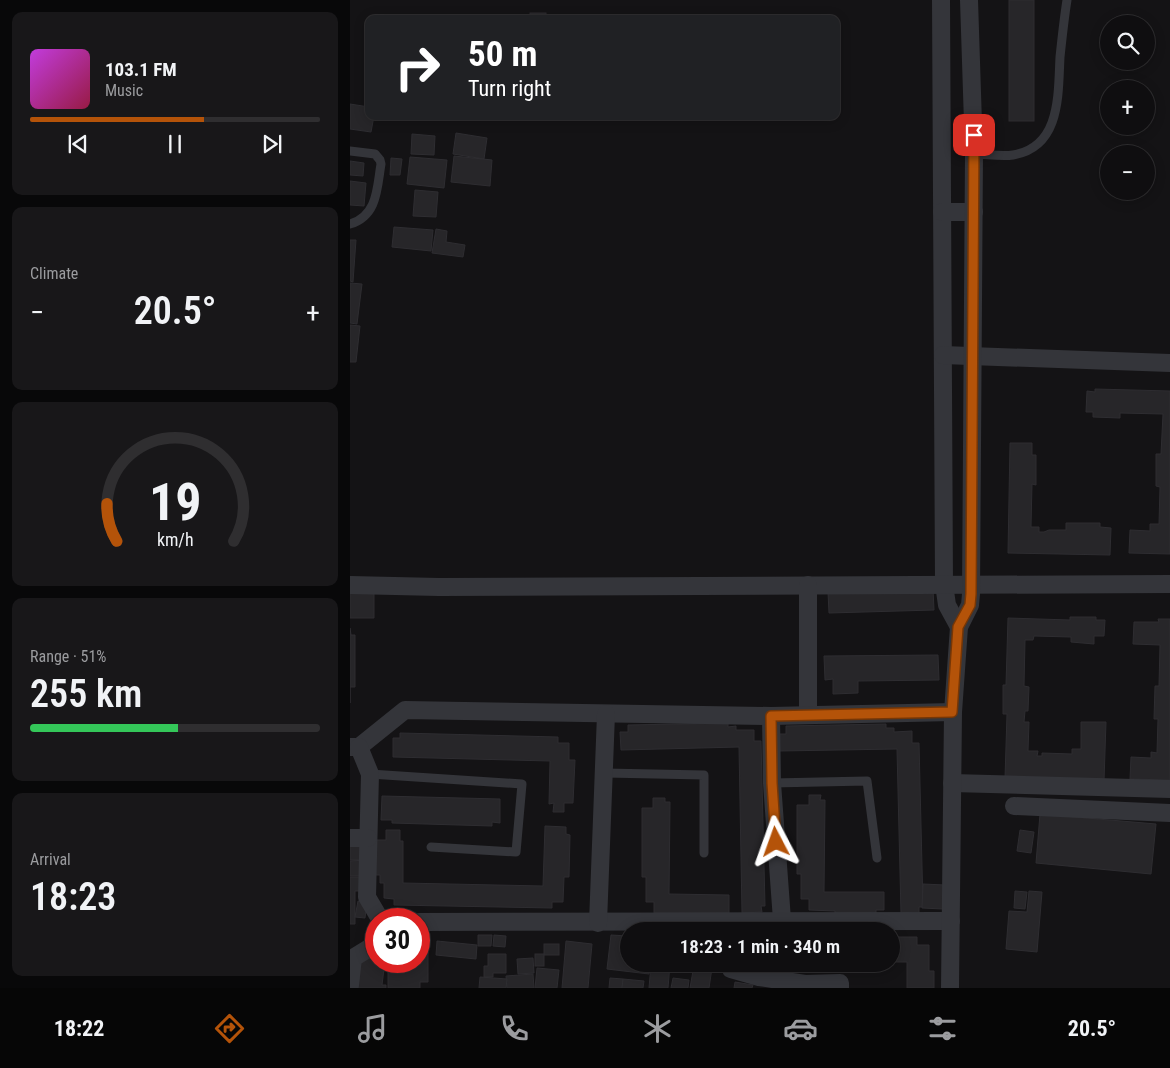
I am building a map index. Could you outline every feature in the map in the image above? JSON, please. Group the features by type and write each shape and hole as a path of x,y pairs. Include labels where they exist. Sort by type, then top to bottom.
{"street":[{"path":"941,0 944,584 947,605 958,627"},
{"path":"950,988 952,712 958,627 970,605 971,584 974,154 969,0"},
{"path":"942,212 974,212"},
{"path":"943,355 1170,363"},
{"path":"350,585 439,588 1170,584"},
{"path":"808,585 808,714"},
{"path":"374,908 367,897 370,774 355,747 405,710 771,716 952,712"},
{"path":"598,923 606,714"},
{"path":"771,716 772,783 782,920"},
{"path":"952,783 1170,788"},
{"path":"1014,806 1170,813"},
{"path":"350,838 368,838"},
{"path":"764,922 782,920 951,921"},
{"path":"430,922 620,924"},
{"path":"350,985 353,958 365,951"},
{"path":"742,972 759,977 805,984 840,983 840,988"}],"lane":[{"path":"974,154 1012,155 1025,151 1037,144 1047,134 1057,108 1067,0"},
{"path":"350,151 375,154 381,164 372,207 363,219 350,224"},
{"path":"605,773 704,775 704,853"},
{"path":"370,774 522,784 516,852 431,847"},
{"path":"772,783 867,781 877,858"}],"building":[{"path":"1009,0 1034,0 1034,121 1009,121"},
{"path":"530,13 546,13 546,15 530,15"},
{"path":"350,104 365,106 365,120 373,120 371,132 350,129"},
{"path":"456,133 487,138 484,159 453,154"},
{"path":"412,134 435,136 434,155 411,154"},
{"path":"454,156 492,160 490,186 451,182"},
{"path":"410,157 447,160 444,188 407,184"},
{"path":"391,158 402,159 400,175 390,175"},
{"path":"350,161 364,163 363,176 350,175"},
{"path":"350,181 366,183 364,206 350,205"},
{"path":"415,190 438,192 436,217 413,216"},
{"path":"394,227 433,230 431,251 392,247"},
{"path":"436,229 447,231 446,242 465,245 463,257 432,253"},
{"path":"350,240 356,240 353,282 350,281"},
{"path":"350,283 362,284 357,324 350,323"},
{"path":"350,325 360,326 356,362 350,362"},
{"path":"1095,389 1170,391 1170,554 1129,553 1130,530 1150,531 1150,524 1159,524 1160,487 1156,486 1156,454 1161,454 1163,414 1120,413 1120,418 1093,417 1093,412 1086,412 1087,391 1095,392"},
{"path":"1010,443 1032,443 1032,455 1036,455 1036,485 1032,484 1031,527 1039,527 1039,532 1044,532 1049,530 1066,530 1066,523 1100,523 1100,527 1111,528 1110,555 1008,553"},
{"path":"350,589 374,594 374,618 350,618"},
{"path":"933,589 934,610 829,613 828,592"},
{"path":"1070,617 1096,617 1096,620 1105,620 1104,636 1094,636 1094,644 1071,642 1071,637 1034,636 1033,640 1025,640 1024,686 1029,687 1028,711 1025,711 1024,722 1029,722 1028,751 1038,751 1037,756 1042,756 1042,753 1072,754 1072,749 1081,749 1081,722 1106,722 1104,781 1005,778 1007,714 1003,714 1003,685 1006,685 1008,618 1070,620"},
{"path":"1158,619 1170,619 1170,780 1130,779 1131,757 1151,758 1151,752 1157,753 1158,719 1154,719 1155,686 1159,686 1160,645 1133,644 1134,622 1159,622"},
{"path":"350,628 351,635 355,635 355,687 350,687"},
{"path":"938,655 939,680 858,681 858,693 833,694 833,679 825,680 824,656"},
{"path":"728,723 728,727 736,726 736,730 754,730 754,741 761,741 765,906 761,906 762,912 742,913 739,747 621,750 620,732 628,732 628,725"},
{"path":"886,724 886,728 894,728 894,732 912,731 912,743 919,743 923,907 919,907 919,914 901,914 897,749 779,751 778,734 786,734 786,726"},
{"path":"400,733 558,737 558,743 569,743 569,760 575,760 573,803 564,803 564,812 553,812 554,803 549,804 550,761 393,757 393,738 400,738"},
{"path":"809,795 821,795 820,800 825,800 824,892 884,892 884,910 876,910 876,914 835,914 835,911 809,910 809,899 801,899 801,874 797,874 797,805 809,805"},
{"path":"382,796 500,799 500,823 492,822 492,826 392,823 392,820 381,820"},
{"path":"653,798 665,798 665,802 670,802 669,894 729,895 729,913 654,913 654,902 646,902 646,877 642,877 642,808 653,808"},
{"path":"1040,814 1156,824 1151,874 1036,863"},
{"path":"545,826 566,827 566,834 570,835 569,877 564,877 563,902 552,902 552,908 394,905 394,899 384,898 384,883 380,883 380,875 374,875 375,840 386,840 386,830 400,830 400,841 403,841 403,883 543,886"},
{"path":"1020,830 1034,832 1031,853 1017,851"},
{"path":"350,845 366,846 366,860 350,860"},
{"path":"367,860 367,876 350,876 350,861"},
{"path":"350,877 366,877 366,891 355,891 355,924 350,924"},
{"path":"923,884 945,885 943,909 922,908"},
{"path":"1015,891 1027,892 1025,909 1014,908"},
{"path":"1029,891 1042,892 1037,952 1006,949 1009,911 1027,912"},
{"path":"358,901 367,902 365,918 355,917"},
{"path":"478,935 492,935 491,946 478,946"},
{"path":"494,935 506,936 505,947 493,946"},
{"path":"611,935 620,936 620,971 607,969"},
{"path":"900,937 917,937 917,945 929,945 929,971 934,971 934,988 907,988 907,962 900,962"},
{"path":"437,941 477,945 476,959 436,955"},
{"path":"566,941 592,944 588,988 562,988"},
{"path":"544,944 559,944 559,955 544,955"},
{"path":"362,945 365,945 365,973 384,973 382,985 386,985 386,988 358,988"},
{"path":"488,954 506,954 506,973 493,973 493,977 484,977 484,966 488,966"},
{"path":"535,954 544,954 544,966 535,966"},
{"path":"533,958 534,973 518,974 517,959"},
{"path":"537,968 559,970 557,988 535,988"},
{"path":"632,972 649,972 649,974"},
{"path":"650,972 669,972 668,988 649,988"},
{"path":"693,972 711,972 709,988 690,988"},
{"path":"388,973 428,973 428,982 420,982 420,988 388,988"},
{"path":"533,974 534,988 507,988 506,976"},
{"path":"480,977 507,979 506,988 479,988"},
{"path":"610,978 623,979 622,988 609,988"},
{"path":"673,978 689,980 688,988 671,988"},
{"path":"623,979 644,981 643,988 622,988"},
{"path":"735,982 753,985 752,988 734,988"}],"route":[{"path":"776,842 772,783 771,716 952,712 958,627 970,605 971,594 974,135"}]}
